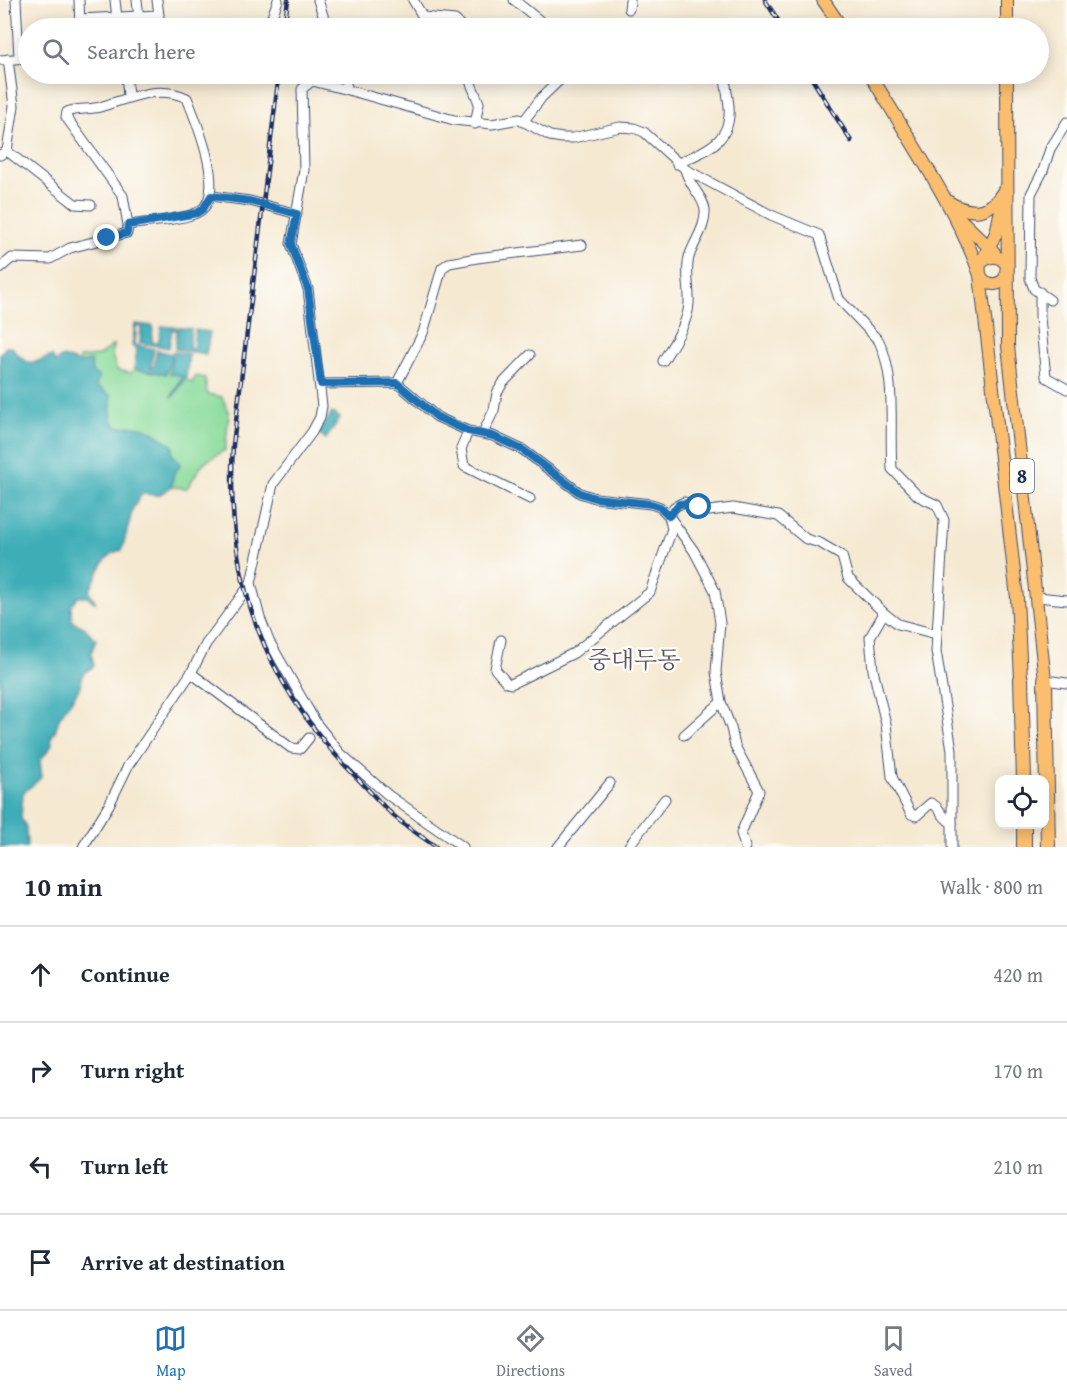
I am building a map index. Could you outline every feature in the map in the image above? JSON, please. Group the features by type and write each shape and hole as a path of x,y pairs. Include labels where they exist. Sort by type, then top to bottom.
{"highway":[{"name":"8","path":"1021,679 1024,775"},
{"name":"8","path":"1045,680 1048,847"},
{"path":"1024,829 1024,847"}],"main road":[{"path":"823,0 835,18"},
{"path":"1007,0 1007,18"},
{"path":"876,84 966,239 980,275 985,282 998,285 1005,279 1008,271 1001,258 946,204"},
{"name":"8","path":"1007,84 1008,346 1045,680"},
{"path":"946,204 962,210 980,212 997,202 1007,184"},
{"name":"8","path":"983,261 990,249 1007,184"},
{"path":"980,275 983,261 992,256 1001,258"},
{"name":"8","path":"980,275 1017,598 1021,679"}],"street":[{"path":"15,0 18,19"},
{"path":"79,0 80,18"},
{"path":"115,0 117,18 159,15 157,0"},
{"path":"138,0 139,16"},
{"path":"272,18 278,0"},
{"path":"318,0 324,18"},
{"path":"413,0 423,17 434,18"},
{"path":"514,0 536,18"},
{"path":"4,59 14,106 4,153 75,204 92,205"},
{"path":"127,84 128,96"},
{"path":"83,847 109,804 128,766 191,674 206,644 251,583 273,484 300,451 320,417 321,384 308,289 291,244 304,170 302,89 308,84"},
{"path":"324,84 475,124 492,124 514,119 550,136 562,138 573,138 620,127 634,128 644,132 681,167 771,215 819,235 839,299 879,341 887,367 892,469 918,496 937,506 944,520 936,634 938,677 946,703 952,750 952,847"},
{"path":"346,84 348,90"},
{"path":"471,84 478,103 475,124"},
{"path":"524,122 542,97 556,84"},
{"path":"681,167 721,140 726,133 729,108 726,84"},
{"path":"0,268 12,258 50,259 70,248 127,233 128,225 123,196 66,117 70,110 101,107 128,96 173,92 187,98 205,143 211,196 203,209 197,213 128,225"},
{"path":"1050,300 1034,288 1030,278 1031,194 1043,171 1050,148 1067,122"},
{"path":"663,362 685,322 690,301 687,269 693,248 701,233 705,212 704,203 687,181 681,167"},
{"path":"211,196 250,201 297,214"},
{"path":"397,383 423,333 442,268 449,263 477,258 582,245"},
{"path":"1040,292 1040,318 1046,377 1067,389"},
{"path":"483,434 494,410 497,393 503,383 530,355"},
{"path":"321,384 397,383 437,417 468,431 483,434 523,450 580,493 595,498 651,504 660,507 669,516 694,551 715,591 720,623 716,672 721,702 735,746 759,791 741,833 745,847"},
{"path":"468,431 462,449 464,466 530,500"},
{"path":"501,640 495,669 507,683 511,684 544,670 592,640 610,622 650,592 672,529 669,516 674,507 684,502 709,511 732,508 778,516 806,539 836,550 842,556 848,578 898,624 936,634"},
{"path":"251,583 269,641 323,734 367,779 463,847"},
{"path":"1037,597 1067,600"},
{"path":"884,613 870,637 873,669 886,724 892,777 911,814 916,816 931,803 935,805 945,820 952,823"},
{"path":"191,674 291,748 300,749 309,738"},
{"path":"1045,680 1067,683"},
{"path":"684,735 721,702"},
{"path":"558,847 609,783"},
{"path":"628,847 665,799"}],"green space":[{"path":"113,345 112,356 117,370 131,373 134,369 166,373 170,356 172,356 182,376 171,397 185,378 192,383 195,376 205,378 207,394 222,397 229,413 225,450 203,463 187,488 171,487 174,473 181,464 172,454 173,446 148,430 115,425 108,410 105,393 96,386 80,363 79,358 98,356"}],"water":[{"path":"135,324 153,326 152,342 158,343 162,326 191,329 189,349 193,349 195,330 210,332 206,354 175,349 177,330 172,330 169,348 140,343 141,327 136,326 135,345 154,349 151,367 154,367 157,350 171,354 173,352 189,354 186,378 172,398 182,376 170,374 172,356 166,374 134,369 137,350 132,346"},
{"path":"6,347 12,347 21,358 29,362 52,356 55,362 63,357 80,363 91,361 92,372 99,377 96,386 111,396 111,412 116,426 140,427 152,432 173,446 172,454 181,464 174,473 171,487 159,495 142,494 133,508 122,550 109,556 101,566 89,591 96,603 87,597 78,597 71,606 72,621 84,627 96,640 91,653 94,666 83,674 78,691 59,718 51,737 52,745 40,761 42,777 23,793 21,818 26,827 27,847 0,847 0,354"},
{"path":"332,413 340,418 326,439 318,433"}],"railway":[{"path":"285,18 288,0"},
{"path":"765,0 777,18"},
{"path":"278,84 233,445 232,494 236,540 244,584 257,626 274,666 324,742 385,808 436,847"},
{"path":"815,84 851,141"}],"district":[{"name":"중대두동","path":"634,660"}],"route":[{"path":"107,238 127,233 128,225 197,213 203,209 211,196 250,201 297,214 291,244 308,289 321,384 397,383 409,396 437,417 468,431 493,436 523,450 580,493 595,498 651,504 660,507 669,516 674,507 684,502 699,507"}]}
